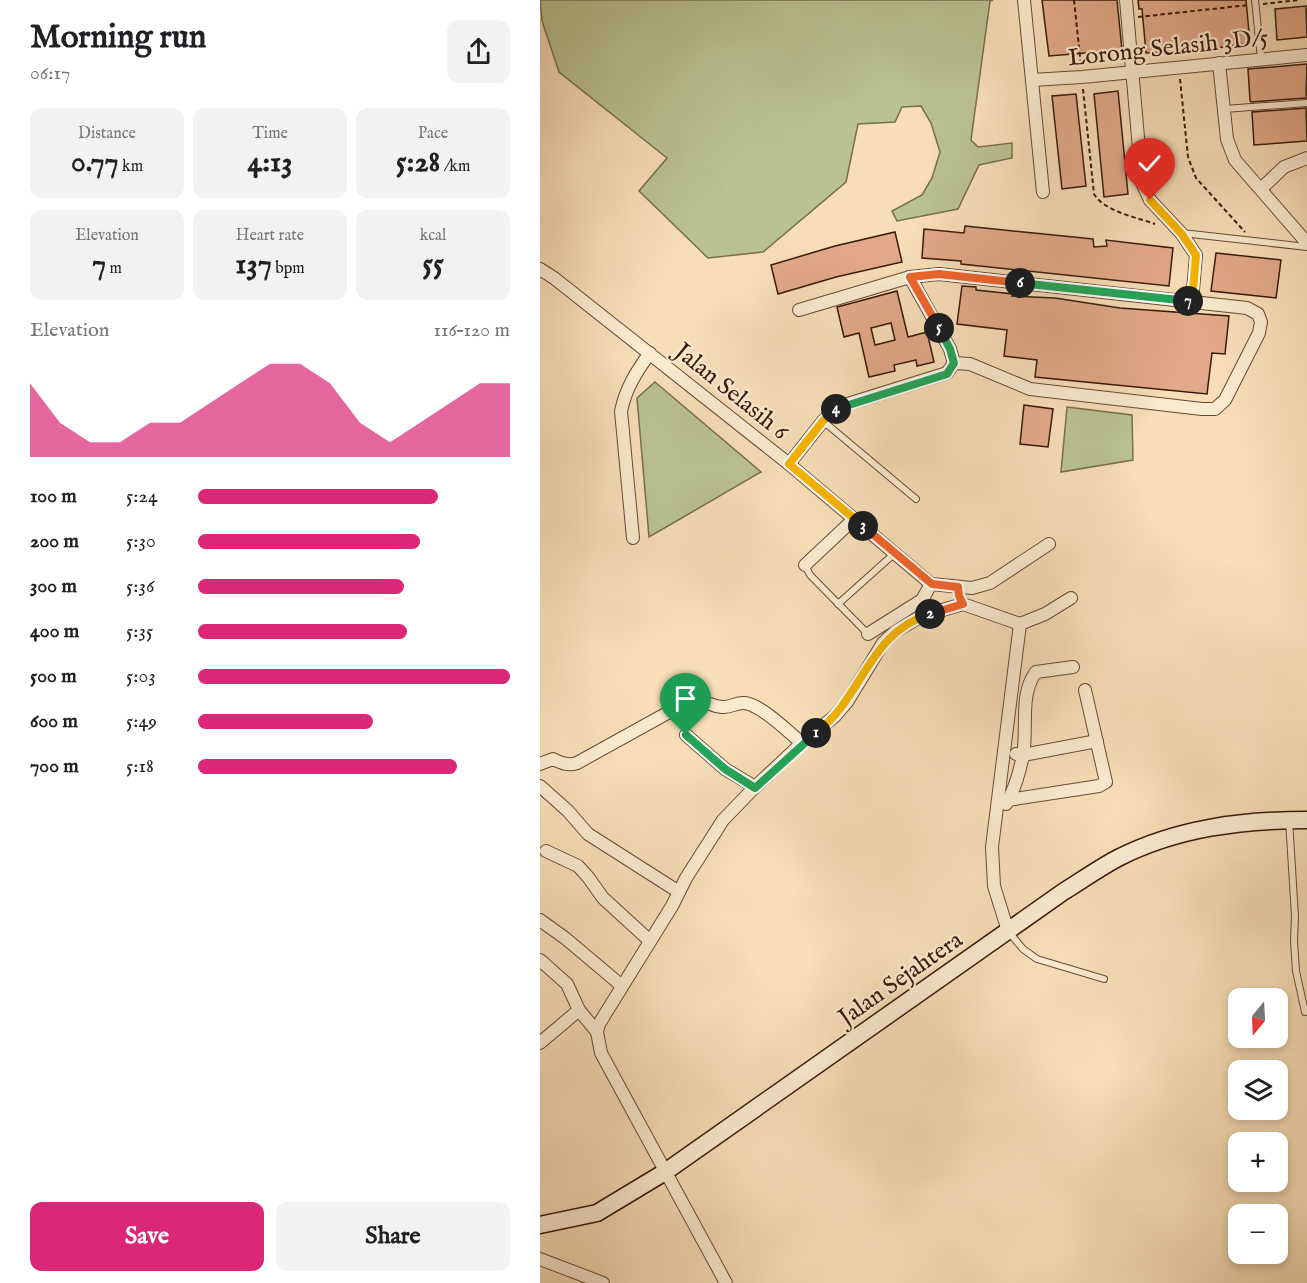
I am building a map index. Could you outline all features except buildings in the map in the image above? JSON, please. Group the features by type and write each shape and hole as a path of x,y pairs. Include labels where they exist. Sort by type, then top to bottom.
{"main road":[{"name":"Jalan Sejahtera","path":"540,1225 597,1213 665,1172 1063,892 1109,864 1155,842 1200,829 1307,820"}],"street":[{"path":"1024,0 1043,192"},
{"path":"1126,0 1142,183 1150,200 1181,233 1196,255 1192,302"},
{"name":"Lorong Selasih 3D/5","path":"1032,80 1307,55"},
{"path":"1219,63 1227,139 1235,160 1307,245"},
{"path":"1261,189 1284,167 1307,158"},
{"name":"Jalan Selasih 6","path":"540,269 789,464 932,584"},
{"path":"799,310 910,277 939,274 1247,308 1258,314 1261,322 1259,333 1226,400 1215,409 1030,389 970,364 954,363"},
{"path":"789,464 823,421 838,407 947,374 954,363 950,349 910,277"},
{"path":"633,538 621,411 624,395 631,380 650,353"},
{"path":"805,564 854,519"},
{"path":"868,634 922,600 932,584 972,588 990,583 1049,544"},
{"path":"958,587 963,604"},
{"path":"726,1283 601,1053 597,1032 599,1024 723,820 802,743 835,716 847,702 884,643 896,631 922,616 963,604 1020,624 1045,614 1071,598"},
{"path":"1008,931 994,886 992,847 1020,624"},
{"path":"995,820 1008,800 1023,755 1031,678 1036,672 1073,667"},
{"path":"1008,800 1099,786 1106,782 1085,690"},
{"path":"540,764 553,759 572,765 577,763 691,700 704,700 728,708 736,703 757,707 802,743"},
{"path":"686,735 725,769 755,788"},
{"path":"1004,751 1023,755 1098,741"},
{"path":"540,786 568,811 588,834 679,892"},
{"path":"546,851 578,866 603,898 650,941"},
{"path":"540,920 622,986"},
{"path":"540,960 567,984 579,1010 597,1032"},
{"path":"540,1043 579,1010"},
{"path":"540,1259 603,1283"}],"lane":[{"path":"1255,2 1261,59"},
{"path":"1224,109 1307,103"},
{"path":"1181,233 1255,243 1307,245"},
{"path":"823,421 916,499"},
{"path":"838,604 896,553"},
{"path":"805,564 810,575 868,634"},
{"path":"1289,820 1296,971 1305,1012"},
{"path":"1008,931 1023,949 1037,959 1104,979"}],"path":[{"path":"1074,0 1094,194 1099,201 1109,207 1161,226"},
{"path":"1128,18 1255,2 1299,0"},
{"path":"1179,67 1188,158 1196,178 1255,243"}],"green space":[{"path":"540,0 993,0 990,1 971,140 978,147 1012,143 1012,158 979,165 958,209 897,221 892,211 922,195 932,178 940,152 931,123 921,106 902,107 895,122 858,124 846,182 763,252 708,258 639,191 667,158 559,72 542,21"},
{"path":"655,382 761,472 649,537 637,398"},
{"path":"1067,407 1132,415 1133,460 1061,472"}],"route":[{"path":"686,735 725,769 755,788 802,743 835,716 847,702 873,658 896,631 922,616 963,604 958,587 932,584 789,464 823,421 838,407 947,374 952,368 954,363 950,349 910,277 939,274 1192,302 1196,255 1181,233 1150,200"}]}
